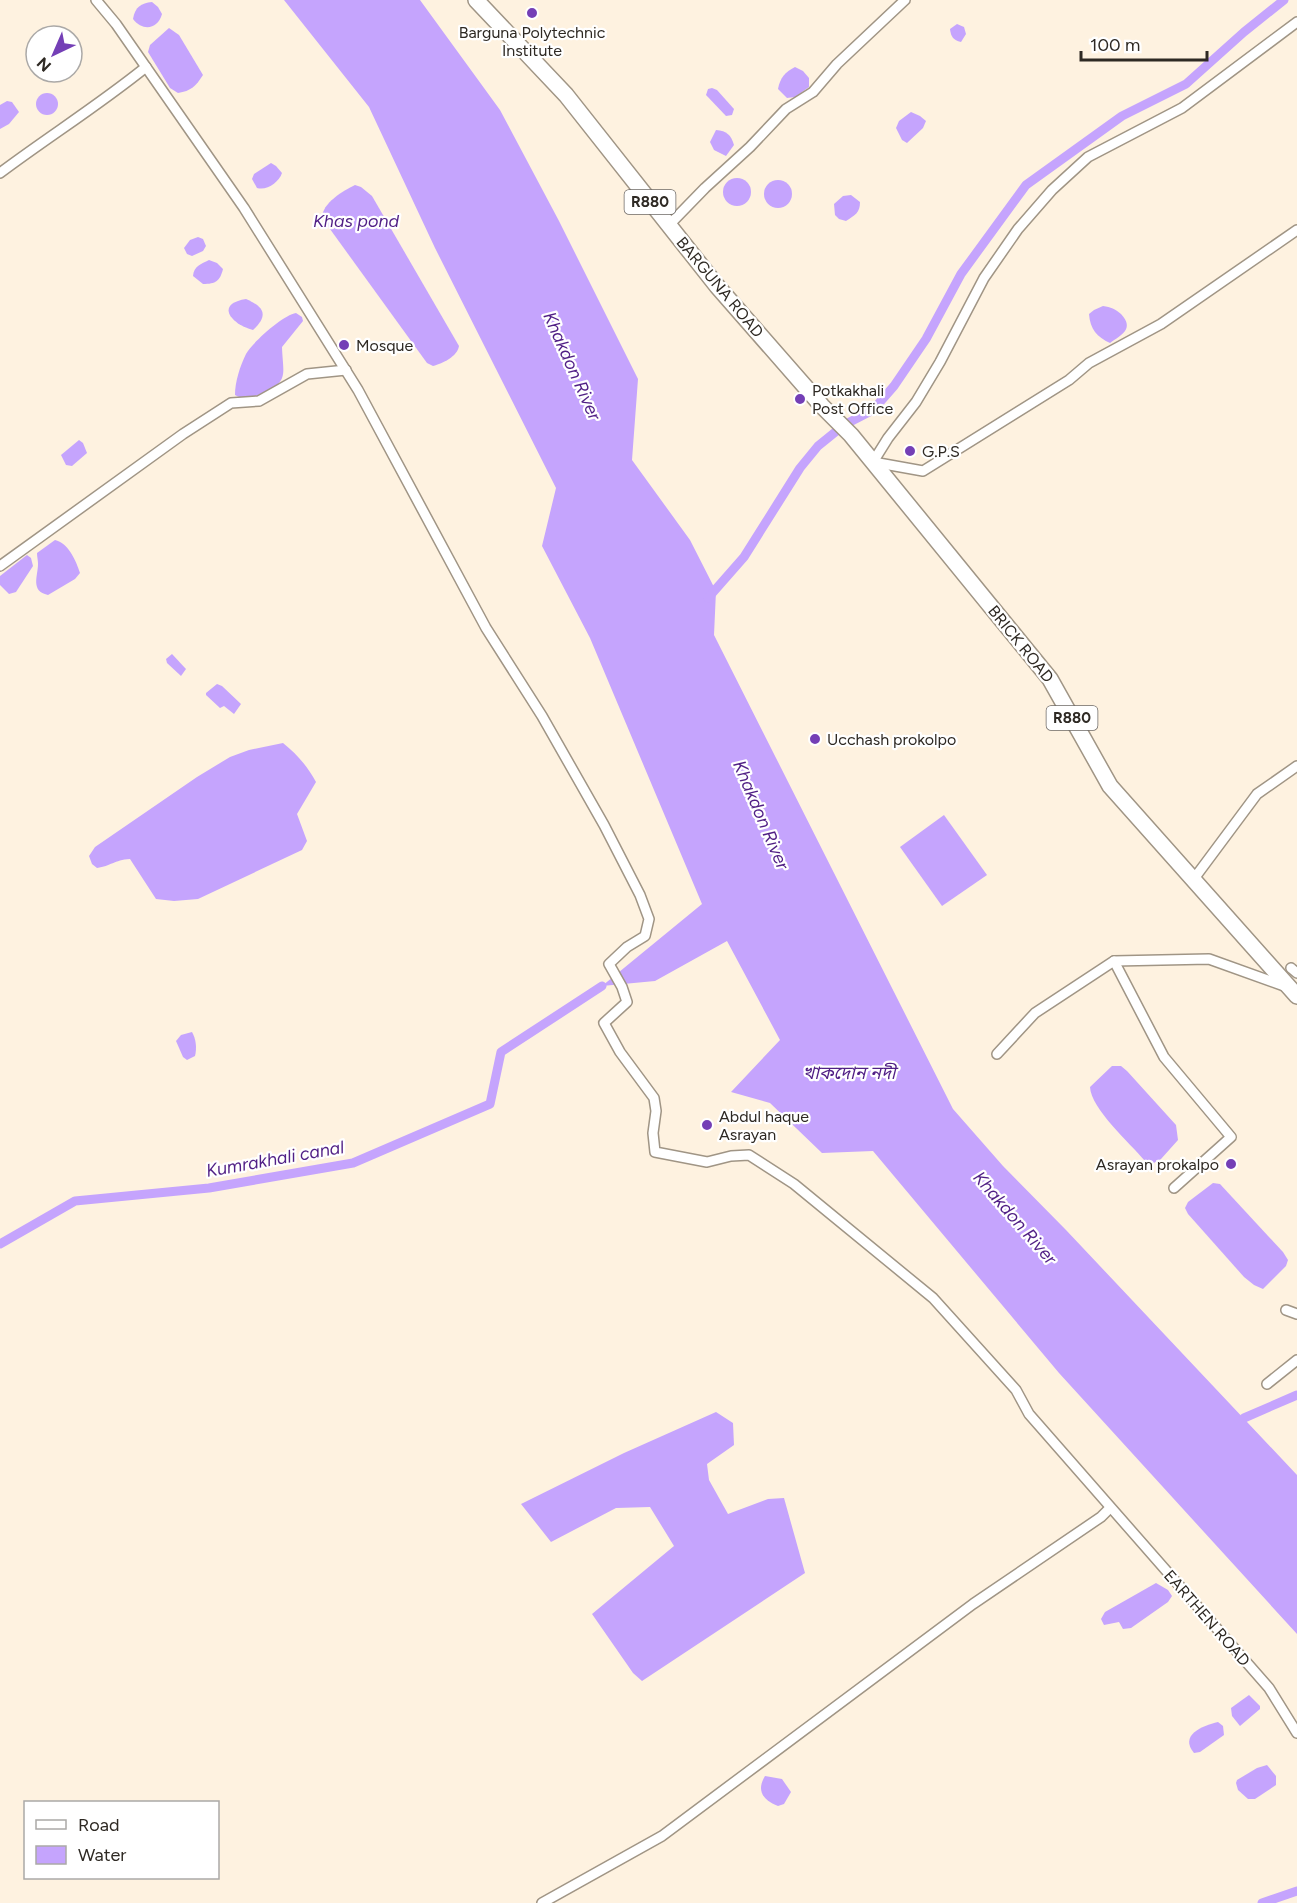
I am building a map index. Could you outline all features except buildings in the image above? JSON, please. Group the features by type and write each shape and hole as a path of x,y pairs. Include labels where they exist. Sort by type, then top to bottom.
{"main road":[{"name":"BARGUNA ROAD","path":"476,0 566,95 717,286 822,406 851,435"},
{"name":"BRICK ROAD","path":"851,435 1050,679 1110,786 1293,992"}],"street":[{"path":"0,566 183,434 231,403 259,401 307,374 345,370 243,208 96,0"},
{"path":"669,225 786,109 813,92 837,64 905,0"},
{"path":"1297,22 1182,108 1088,157 1052,190 1018,229 984,278 922,392 873,462 923,471 1069,380 1089,363 1161,324 1297,230"},
{"path":"0,173 47,138 112,95 146,68"},
{"name":"EARTHEN ROAD","path":"345,370 358,390 486,628 542,716 604,825 640,895 649,919 645,936 627,946 609,964 622,987 627,1002 604,1023 620,1052 654,1098 655,1152 708,1162 731,1156 749,1155 794,1184 933,1298 1016,1390 1029,1414 1269,1688 1297,1733"},
{"path":"1193,880 1257,794 1297,766"},
{"path":"997,1054 1035,1013 1114,961 1209,959 1293,992"},
{"path":"1114,961 1164,1057 1231,1137 1174,1188"},
{"path":"1286,1310 1297,1314"},
{"path":"1267,1384 1297,1360"},
{"path":"542,1903 662,1836 871,1678 973,1604 1101,1517 1110,1508"}],"water":[{"name":"খাকদোন নদী","path":"284,0 420,0 500,110 559,221 638,379 632,460 690,540 716,591 714,635 953,1109 1003,1166 1297,1475 1297,1634 1059,1373 873,1151 822,1153 770,1103 731,1092 780,1040 727,941 655,981 602,986 702,904 590,638 542,546 556,488 435,248 369,107"},
{"path":"152,2 162,14 160,19 154,26 141,26 133,19 135,11 145,3"},
{"path":"957,24 964,27 966,34 961,42 954,39 950,32 950,29"},
{"path":"169,28 179,35 203,75 193,87 178,93 170,88 148,52 150,45"},
{"path":"795,67 809,78 809,87 795,97 787,98 778,89 779,85 783,76"},
{"path":"708,89 717,90 734,109 732,115 726,116 706,95"},
{"path":"47,93 55,96 58,104 55,112 47,115 39,112 36,104 39,96"},
{"path":"7,101 12,102 19,112 9,124 0,129 0,105"},
{"path":"911,112 926,121 923,128 907,143 902,140 896,128 899,121"},
{"path":"716,130 726,133 733,142 734,145 726,156 714,150 710,142"},
{"path":"271,163 282,173 269,187 257,188 252,179 254,174"},
{"path":"737,178 747,182 751,192 747,202 737,206 727,202 723,192 727,182"},
{"path":"778,180 788,184 792,194 788,204 778,208 768,204 764,194 768,184"},
{"name":"Khas pond","path":"355,185 372,196 459,346 456,353 445,361 433,366 427,363 322,218 325,207 329,203"},
{"path":"851,195 860,202 858,211 846,221 839,219 835,215 834,204 843,196"},
{"path":"198,237 203,239 206,246 203,251 192,256 187,254 184,248 190,240"},
{"path":"209,260 217,263 223,269 217,281 203,284 193,276 198,266"},
{"path":"246,299 260,308 263,316 253,330 233,319 229,310 231,305"},
{"path":"1103,306 1119,312 1127,324 1125,331 1110,343 1095,332 1089,314"},
{"path":"296,313 302,317 303,321 282,347 283,372 280,382 252,397 244,398 235,395 240,369 249,349 276,324"},
{"path":"79,440 83,443 87,453 72,466 66,465 61,455"},
{"path":"55,540 68,548 80,573 75,579 48,595 42,593 37,587 37,553"},
{"path":"27,555 31,558 33,566 16,592 9,594 0,585 0,576"},
{"path":"172,654 186,669 181,676 167,663 166,659"},
{"path":"217,684 241,704 234,714 224,706 220,708 206,695"},
{"path":"283,743 302,761 316,782 297,814 307,841 302,850 198,899 174,901 156,899 130,859 97,868 92,864 89,856 95,847 197,777 230,757 249,750"},
{"path":"944,815 987,875 942,906 900,847"},
{"path":"192,1032 196,1053 187,1060 183,1057 176,1041 181,1035"},
{"path":"1112,1066 1121,1066 1127,1071 1176,1125 1178,1140 1161,1159 1152,1164 1145,1161 1112,1126 1092,1096 1090,1087"},
{"path":"1213,1183 1220,1184 1288,1260 1286,1266 1263,1289 1244,1277 1185,1208 1188,1202"},
{"path":"716,1412 733,1423 734,1445 707,1464 709,1480 728,1514 768,1499 784,1498 805,1573 642,1681 633,1673 592,1614 674,1546 650,1507 616,1508 551,1542 521,1504 624,1453"},
{"path":"1156,1583 1168,1590 1172,1596 1168,1602 1131,1628 1123,1629 1119,1622 1104,1625 1101,1619 1105,1612"},
{"path":"1249,1695 1260,1706 1260,1709 1240,1726 1232,1716 1231,1708"},
{"path":"1218,1722 1223,1726 1224,1735 1200,1752 1194,1753 1189,1741 1194,1732"},
{"path":"1267,1765 1276,1776 1276,1785 1255,1799 1248,1799 1238,1790 1237,1780"},
{"path":"765,1776 782,1779 791,1792 784,1804 778,1806 768,1801 762,1794 761,1786"}],"waterway":[{"path":"708,598 744,557 800,468 818,446 844,425 873,410 894,386 926,339 961,274 1026,185 1122,116 1186,84 1284,0"},
{"name":"Kumrakhali canal","path":"0,1244 75,1201 209,1188 353,1163 490,1104 501,1052 602,986"},
{"path":"1244,1418 1297,1395"},
{"path":"1262,1903 1297,1891"}],"place":[{"name":"Barguna Polytechnic Institute","path":"532,13"},
{"name":"Mosque","path":"344,345"},
{"name":"Potkakhali Post Office","path":"800,399"},
{"name":"G.P.S","path":"910,451"},
{"name":"Ucchash prokolpo","path":"815,739"},
{"name":"Abdul haque Asrayan","path":"707,1125"},
{"name":"Asrayan prokalpo","path":"1231,1164"}],"water label":[{"name":"Khakdon River","path":"572,366"},
{"name":"Khakdon River","path":"761,815"},
{"name":"Khakdon River","path":"1015,1218"}]}
